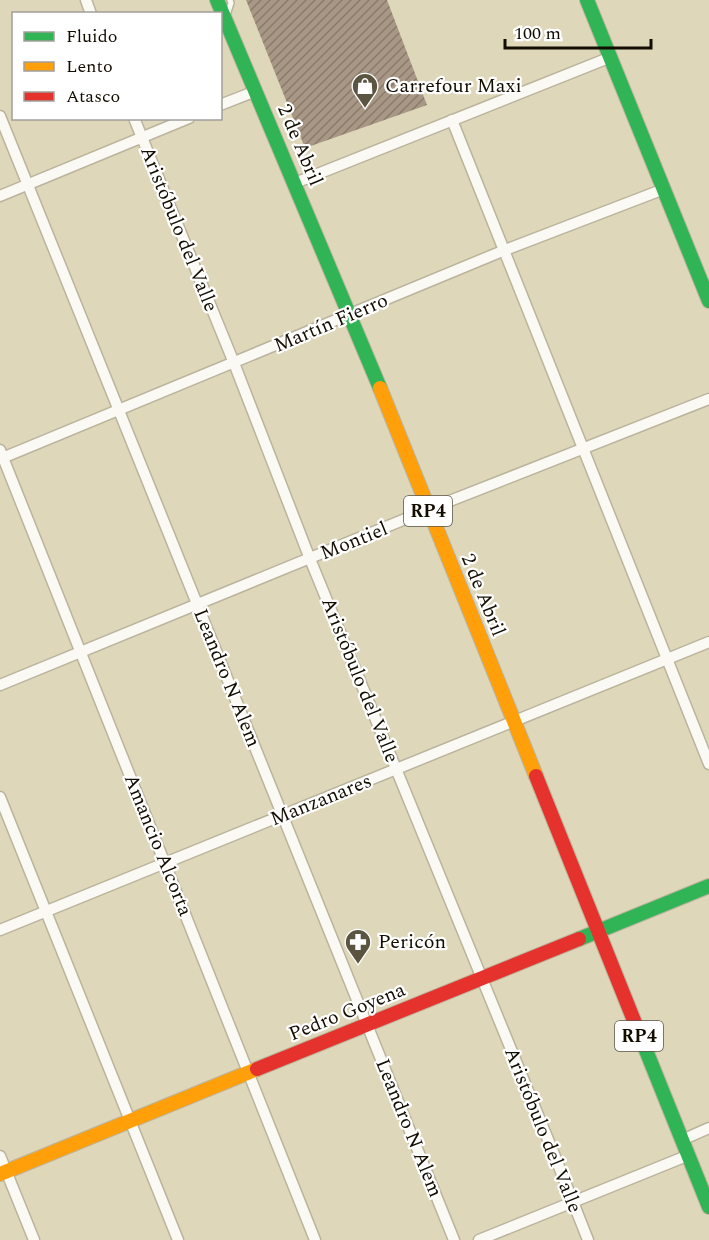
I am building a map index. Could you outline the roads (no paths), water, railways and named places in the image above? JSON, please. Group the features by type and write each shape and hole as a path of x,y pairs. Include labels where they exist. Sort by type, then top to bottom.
{"main road":[{"name":"2 de Abril","path":"217,0 350,314 709,1207"},
{"path":"587,0 709,301"},
{"name":"Pedro Goyena","path":"3,1173 709,886"}],"street":[{"path":"295,183 611,57"},
{"path":"222,104 256,91"},
{"name":"Leandro N Alem","path":"0,116 454,1240"},
{"name":"Aristóbulo del Valle","path":"135,120 234,363 310,559 588,1240"},
{"path":"0,196 184,120"},
{"path":"452,120 709,764"},
{"name":"Martín Fierro","path":"1,455 234,363 505,250 664,189"},
{"name":"Montiel","path":"0,685 582,448 709,399"},
{"name":"Amancio Alcorta","path":"1,455 82,652 315,1240"},
{"name":"Manzanares","path":"0,930 709,642"},
{"path":"0,797 178,1240"},
{"path":"682,1140 709,1128"},
{"path":"479,1240 688,1155"},
{"path":"0,1156 3,1173 34,1240"}],"lane":[{"path":"225,19 230,0"}],"place":[{"name":"Carrefour Maxi","path":"365,109"},
{"name":"Pericón","path":"358,965"}]}
